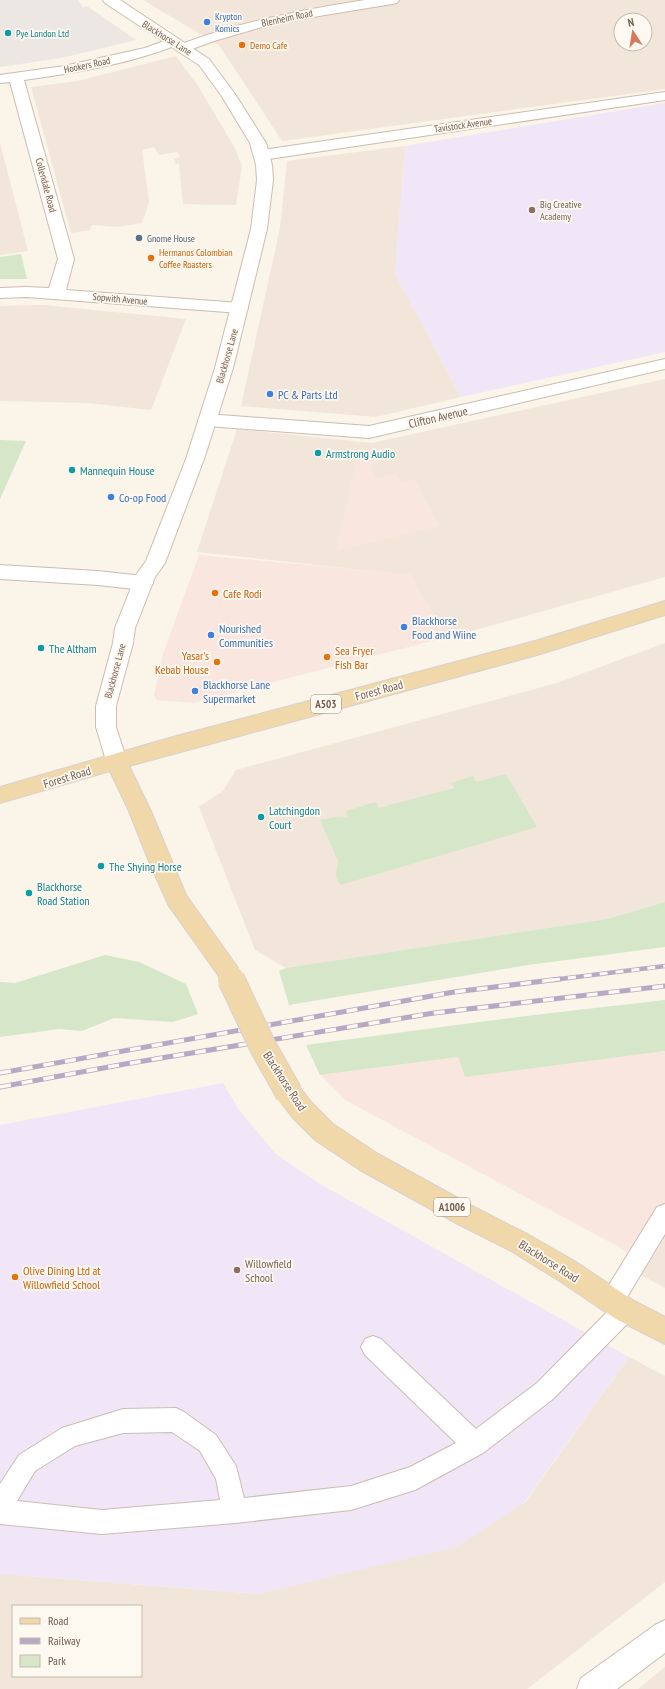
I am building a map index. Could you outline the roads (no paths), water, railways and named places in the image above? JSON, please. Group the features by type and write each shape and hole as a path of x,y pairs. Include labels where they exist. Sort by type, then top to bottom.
{"main road":[{"name":"Forest Road","path":"0,795 42,784 116,761 537,648 665,608"},
{"name":"Blackhorse Road","path":"116,761 139,809 160,864 177,900 226,968 269,1060 289,1093 302,1110 324,1132 346,1148 465,1215 520,1242 567,1270 619,1305 665,1331"}],"street":[{"name":"Blackhorse Lane","path":"110,0 204,62 228,94 258,143 262,154 265,180 259,229 240,308 224,368 196,459 156,563 146,575 124,628 124,643 106,706 106,727 116,761"},
{"name":"Blenheim Road","path":"178,45 303,14 392,0"},
{"name":"Hookers Road","path":"0,79 64,70 178,45"},
{"name":"Collendale Road","path":"16,77 66,259 56,294"},
{"name":"Tavistock Avenue","path":"262,154 665,96"},
{"name":"Sopwith Avenue","path":"0,292 27,292 240,308"},
{"name":"Clifton Avenue","path":"207,420 369,432 665,364"},
{"path":"0,572 98,578 143,583"},
{"path":"592,1689 665,1635"}],"lane":[{"path":"0,1512 102,1522 235,1511 351,1498 415,1478 476,1445 545,1391 619,1305 665,1214"},
{"path":"373,1346 476,1445"},
{"path":"0,1506 28,1463 70,1436 123,1422 176,1420 208,1443 227,1475 235,1511"}],"railway":[{"path":"552,980 665,966"},
{"path":"0,1073 454,992 560,979"},
{"path":"0,1087 125,1064 434,1013 665,986"}],"place":[{"name":"Krypton Komics","path":"207,22"},
{"name":"Pye London Ltd","path":"8,33"},
{"name":"Demo Cafe","path":"242,45"},
{"name":"Big Creative Academy","path":"532,210"},
{"name":"Gnome House","path":"139,238"},
{"name":"Hermanos Colombian Coffee Roasters","path":"151,258"},
{"name":"PC & Parts Ltd","path":"270,394"},
{"name":"Armstrong Audio","path":"318,453"},
{"name":"Mannequin House","path":"72,470"},
{"name":"Co-op Food","path":"111,497"},
{"name":"Cafe Rodi","path":"215,593"},
{"name":"Blackhorse Food and Wiine","path":"404,627"},
{"name":"Nourished Communities","path":"211,635"},
{"name":"The Altham","path":"41,648"},
{"name":"Sea Fryer Fish Bar","path":"327,657"},
{"name":"Yasar's Kebab House","path":"217,662"},
{"name":"Blackhorse Lane Supermarket","path":"195,691"},
{"name":"Latchingdon Court","path":"261,817"},
{"name":"The Shying Horse","path":"101,866"},
{"name":"Blackhorse Road Station","path":"29,893"},
{"name":"Willowfield School","path":"237,1270"},
{"name":"Olive Dining Ltd at Willowfield School","path":"15,1277"}]}
